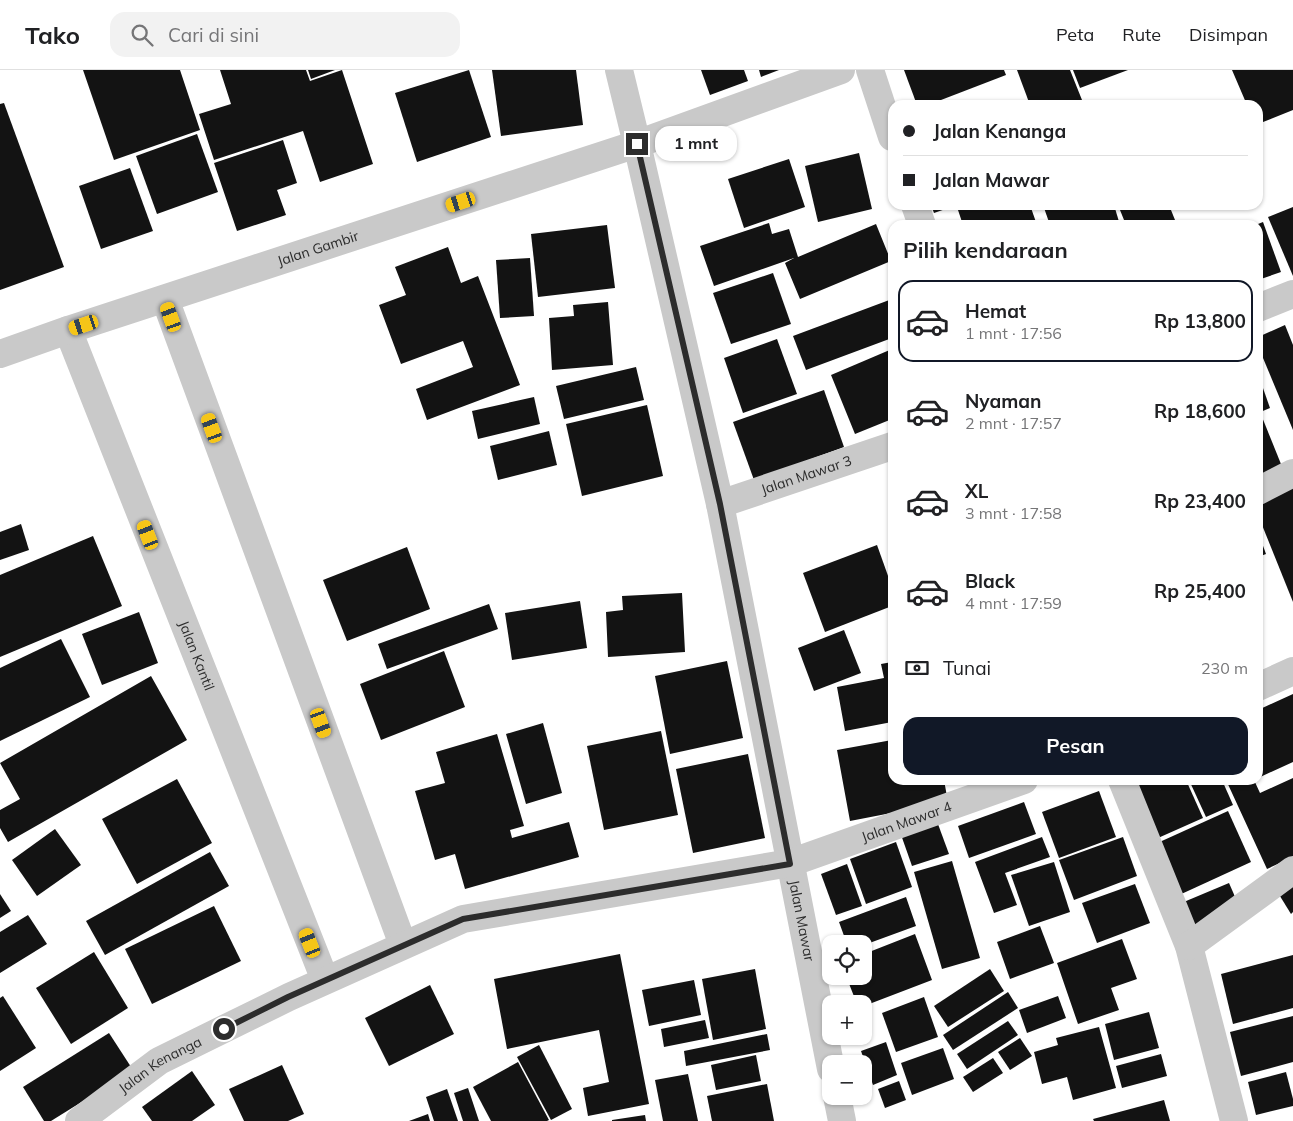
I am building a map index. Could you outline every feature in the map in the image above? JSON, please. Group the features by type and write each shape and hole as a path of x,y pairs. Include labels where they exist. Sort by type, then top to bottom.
{"street":[{"name":"Jalan Mawar","path":"619,70 720,504 828,1055"},
{"path":"870,70 888,125"},
{"name":"Jalan Gambir","path":"0,354 68,330 637,144 834,71"},
{"path":"1263,306 1293,294"},
{"path":"164,299 403,945"},
{"name":"Jalan Kantil","path":"68,330 325,980"},
{"name":"Jalan Mawar 3","path":"720,504 888,447"},
{"path":"1263,488 1293,473"},
{"path":"1263,685 1293,671"},
{"name":"Jalan Mawar 4","path":"790,864 1010,785"},
{"path":"1124,785 1189,946 1234,1121"},
{"name":"Jalan Kenanga","path":"79,1121 159,1061 325,980 463,919 790,864"},
{"path":"1189,946 1293,870"},
{"path":"839,1105 842,1121"}],"building":[{"path":"83,70 180,70 200,130 114,160"},
{"path":"220,70 306,70 310,81 342,70 373,164 320,182 303,131 214,160 199,114 231,104"},
{"path":"308,70 335,70 311,79"},
{"path":"469,70 491,137 417,162 395,93"},
{"path":"492,70 576,70 583,125 501,136"},
{"path":"701,70 744,70 748,81 710,95"},
{"path":"759,70 779,70 761,77"},
{"path":"904,70 1004,70 1006,75 941,100 915,100"},
{"path":"1017,70 1070,70 1082,100 1028,100"},
{"path":"1073,70 1128,70 1080,88"},
{"path":"1232,70 1293,70 1293,110 1263,122 1263,100 1245,100"},
{"path":"4,103 64,267 0,290 0,104"},
{"path":"197,134 218,192 157,214 136,156"},
{"path":"283,140 297,183 277,190 286,215 237,231 214,163"},
{"path":"859,153 872,209 818,222 805,166"},
{"path":"789,159 805,207 744,228 728,179"},
{"path":"130,168 153,231 101,249 79,186"},
{"path":"1293,207 1293,276 1268,217"},
{"path":"958,210 1032,210 1035,220 961,220"},
{"path":"1045,210 1116,210 1118,220 1048,220"},
{"path":"1120,210 1171,210 1175,220 1124,220"},
{"path":"1263,222 1281,272 1263,278"},
{"path":"769,223 772,234 789,229 798,257 876,224 888,254 888,262 800,299 785,263 794,258 714,286 700,246"},
{"path":"607,225 615,288 538,297 531,234"},
{"path":"448,247 461,283 478,276 520,385 427,420 416,389 473,367 463,341 401,364 379,305 406,295 395,267"},
{"path":"530,258 534,316 500,318 496,260"},
{"path":"773,273 791,324 731,344 713,293"},
{"path":"888,300 888,339 806,370 793,336"},
{"path":"608,302 613,365 552,370 549,318 574,316 573,305"},
{"path":"1285,325 1293,345 1293,430 1263,358 1263,335"},
{"path":"777,339 797,394 743,413 724,358"},
{"path":"888,351 888,421 855,434 831,375"},
{"path":"636,367 644,400 564,419 556,386"},
{"path":"1263,388 1270,408 1263,411"},
{"path":"824,390 844,447 754,480 733,422"},
{"path":"534,397 540,424 478,439 472,411"},
{"path":"647,405 663,476 582,496 566,424"},
{"path":"1263,419 1285,474 1263,484"},
{"path":"549,431 557,465 498,480 490,446"},
{"path":"1293,480 1293,602 1263,527 1263,492"},
{"path":"21,524 29,550 0,560 0,532"},
{"path":"93,536 122,606 0,657 0,575"},
{"path":"877,545 888,576 888,608 825,632 803,573"},
{"path":"407,547 430,609 347,641 323,580"},
{"path":"682,593 685,652 608,657 606,612 623,610 622,596"},
{"path":"580,601 587,648 512,660 505,613"},
{"path":"489,604 498,629 387,669 378,644"},
{"path":"139,612 158,663 102,685 82,634"},
{"path":"844,630 861,673 814,691 798,648"},
{"path":"61,639 90,697 0,741 0,668"},
{"path":"444,651 465,707 381,740 360,684"},
{"path":"727,661 743,738 670,754 655,676"},
{"path":"888,663 888,723 845,731 837,687 884,678 881,664"},
{"path":"151,676 187,740 8,842 0,828 0,810 20,799 0,763"},
{"path":"1293,694 1293,762 1263,776 1263,708"},
{"path":"543,723 562,793 526,804 506,734"},
{"path":"661,731 678,815 604,830 587,746"},
{"path":"497,734 524,826 510,830 512,838 569,822 579,857 465,889 455,854 435,860 415,791 445,783 436,752"},
{"path":"888,741 888,785 945,785 948,802 850,821 837,750"},
{"path":"748,754 765,838 693,853 676,769"},
{"path":"1293,778 1293,857 1267,869 1228,785 1256,785 1260,793"},
{"path":"177,779 212,843 137,884 102,819"},
{"path":"1134,785 1188,785 1203,818 1158,838"},
{"path":"1191,785 1224,785 1233,805 1206,817"},
{"path":"1099,791 1116,837 1059,858 1042,812"},
{"path":"1024,802 1036,834 969,858 958,826"},
{"path":"1228,811 1251,862 1177,896 1153,845"},
{"path":"935,816 949,854 912,866 899,829"},
{"path":"55,829 81,865 37,896 12,860"},
{"path":"1042,837 1050,857 1005,873 1017,905 994,913 975,862"},
{"path":"1123,837 1137,876 1074,900 1059,860"},
{"path":"896,842 912,887 866,904 850,859"},
{"path":"210,852 229,886 105,955 86,921"},
{"path":"952,861 980,958 942,969 914,872"},
{"path":"1054,862 1070,912 1029,926 1011,875"},
{"path":"847,864 862,906 836,915 821,874"},
{"path":"1293,877 1293,912 1291,914 1275,888"},
{"path":"1229,883 1239,906 1188,928 1179,904"},
{"path":"1135,884 1150,923 1097,943 1082,903"},
{"path":"0,894 11,911 0,918"},
{"path":"906,897 916,926 872,942 872,935 844,935 839,922"},
{"path":"214,906 241,961 152,1004 125,949"},
{"path":"28,915 47,944 0,973 0,932"},
{"path":"1040,926 1054,963 1010,979 997,942"},
{"path":"915,934 932,980 872,1003 872,995 853,995 850,985 872,985 872,951"},
{"path":"1122,939 1137,979 1111,988 1119,1010 1078,1024 1057,963"},
{"path":"94,952 128,1008 71,1044 36,988"},
{"path":"620,954 649,1104 588,1116 583,1088 609,1082 599,1030 507,1049 494,979"},
{"path":"1293,955 1293,1008 1233,1024 1221,974"},
{"path":"755,969 766,1029 713,1040 702,979"},
{"path":"990,969 1004,991 948,1027 934,1006"},
{"path":"694,980 701,1015 649,1026 642,990"},
{"path":"430,985 454,1034 389,1066 365,1018"},
{"path":"1008,992 1018,1008 953,1050 943,1035"},
{"path":"3,996 36,1048 0,1071 0,998"},
{"path":"1058,996 1066,1018 1027,1033 1019,1010"},
{"path":"924,997 938,1037 896,1052 882,1013"},
{"path":"1149,1012 1159,1048 1114,1060 1105,1024"},
{"path":"1293,1016 1293,1062 1241,1076 1230,1032"},
{"path":"705,1020 709,1038 664,1047 661,1029"},
{"path":"1008,1021 1018,1035 967,1069 957,1054"},
{"path":"1099,1027 1116,1088 1073,1100 1067,1077 1042,1084 1034,1052 1058,1045 1056,1038"},
{"path":"109,1033 133,1070 51,1121 44,1121 23,1087"},
{"path":"767,1034 770,1050 686,1066 684,1051"},
{"path":"1020,1038 1032,1056 1010,1070 998,1052"},
{"path":"886,1042 897,1075 873,1085 872,1055 862,1055 861,1051"},
{"path":"539,1045 572,1109 551,1120 517,1057"},
{"path":"943,1048 954,1079 912,1095 901,1063"},
{"path":"1161,1054 1167,1076 1122,1088 1116,1066"},
{"path":"756,1055 761,1081 716,1090 711,1065"},
{"path":"993,1058 1003,1073 973,1092 963,1077"},
{"path":"518,1062 549,1120 491,1121 473,1087"},
{"path":"282,1065 304,1114 288,1121 244,1121 229,1089"},
{"path":"192,1071 215,1105 192,1121 152,1121 142,1107"},
{"path":"1286,1072 1293,1106 1256,1115 1248,1082"},
{"path":"688,1074 698,1121 663,1121 655,1080"},
{"path":"899,1081 906,1100 885,1108 878,1089"},
{"path":"767,1084 774,1121 712,1121 707,1096"},
{"path":"468,1088 479,1121 463,1121 454,1093"},
{"path":"447,1089 458,1121 434,1121 426,1097"},
{"path":"1164,1100 1170,1121 1094,1121 1093,1119"},
{"path":"428,1114 430,1121 409,1121"},
{"path":"645,1115 646,1121 612,1121 612,1120"}],"route":[{"path":"224,1029 288,997 463,919 790,864 720,504 637,144"}]}
